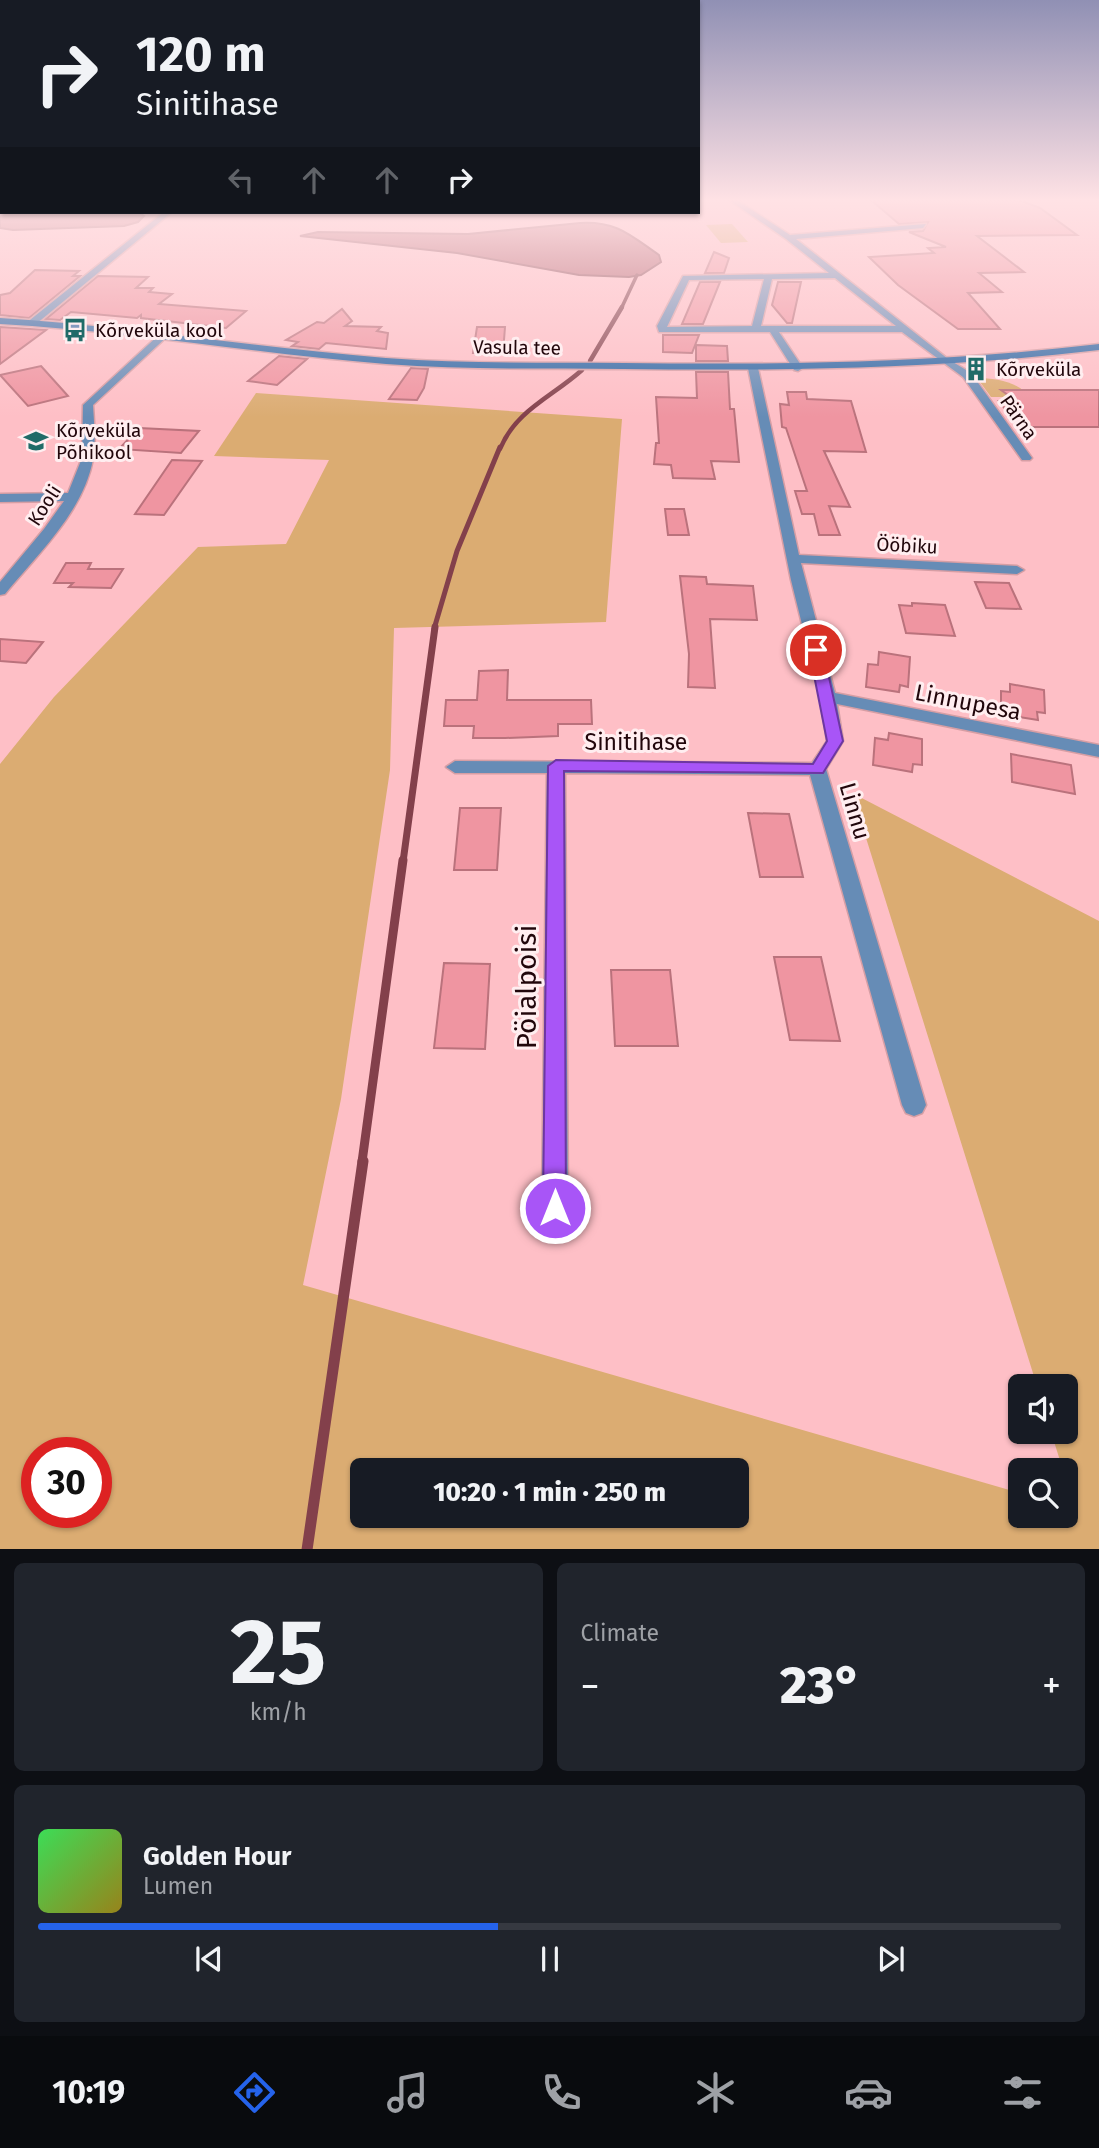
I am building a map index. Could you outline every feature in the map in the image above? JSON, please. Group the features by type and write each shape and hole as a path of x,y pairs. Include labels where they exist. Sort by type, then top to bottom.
{"street":[{"path":"33,323 95,272"},
{"name":"Pärna","path":"835,272 945,361 967,375 1026,458"},
{"path":"839,275 685,278 662,330 905,329"},
{"path":"755,329 769,276"},
{"name":"Vasula tee","path":"0,321 164,334 387,361 798,368 945,361 1099,345"},
{"path":"773,329 798,368"},
{"name":"Kooli","path":"0,591 44,538 72,497 86,463 88,405 164,334"},
{"name":"Linnu","path":"753,368 794,559 828,697 835,741 817,769 915,1105"},
{"path":"0,498 72,497"},
{"name":"Ööbiku","path":"794,559 1017,570"},
{"name":"Linnupesa","path":"828,697 1099,751"},
{"name":"Pöialpoisi","path":"555,1208 556,766"},
{"name":"Sinitihase","path":"455,767 817,769"}],"shaded area":[{"path":"564,272 645,272 629,277"},
{"path":"977,378 1006,382 1020,388 1030,397 991,397"},
{"path":"256,393 622,419 606,622 394,628 390,770 341,1099 303,1285 1008,1490 1008,1528 1078,1528 1078,1458 1059,1458 1055,1444 1078,1444 1078,1374 1033,1374 852,793 1099,921 1099,1549 0,1549 0,764 54,697 198,547 286,544 329,460 214,456"}],"building":[{"path":"33,272 77,272 73,276 80,276 29,318 0,315 0,295 10,293"},
{"path":"885,272 1011,272 979,273 1002,292 968,293 1000,329 958,329"},
{"path":"98,276 148,277 136,288 153,288 149,292 172,294 159,304 246,311 226,328 141,318 141,315 137,318 71,312 60,320 46,319"},
{"path":"700,282 720,282 703,324 682,324"},
{"path":"778,282 801,282 792,323 787,323 772,305"},
{"path":"342,309 352,321 345,326 381,327 377,331 388,333 386,349 326,343 319,349 292,346 298,342 286,340 317,322 324,323"},
{"path":"0,327 46,330 0,364"},
{"path":"477,327 505,327 503,353 473,353"},
{"path":"663,335 699,335 692,353 663,352"},
{"path":"696,345 727,346 728,361 696,361"},
{"path":"279,356 307,359 277,385 248,381"},
{"path":"41,366 68,396 28,406 0,375"},
{"path":"411,368 428,369 424,388 417,400 389,399"},
{"path":"696,372 728,372 730,409 734,409 739,462 711,461 715,479 673,478 671,465 654,464 656,443 659,443 656,397 697,398"},
{"path":"1001,390 1099,390 1099,427 1019,427 999,401 1016,401"},
{"path":"787,392 806,392 807,399 851,401 866,452 824,451 850,507 829,506 840,535 819,535 814,514 802,514 795,491 807,491 786,428 782,427 780,404 789,405"},
{"path":"139,428 199,431 181,453 119,449"},
{"path":"172,460 202,461 164,515 135,514"},
{"path":"665,509 684,509 689,535 668,535"},
{"path":"66,563 91,563 88,569 123,569 111,588 69,587 73,583 54,583"},
{"path":"680,576 706,577 707,584 753,586 757,620 710,619 715,688 688,687 689,654"},
{"path":"975,582 1009,583 1021,609 986,608"},
{"path":"912,603 945,605 955,636 906,633 899,605 912,606"},
{"path":"0,639 43,642 26,663 0,661"},
{"path":"879,652 910,657 908,687 900,685 899,692 866,687 868,664 878,665"},
{"path":"508,670 507,700 591,700 592,724 558,724 558,736 505,738 473,738 474,726 444,726 446,700 477,700 479,671"},
{"path":"1010,684 1044,690 1045,713 1037,712 1038,720 1001,714 1001,691 1010,692"},
{"path":"889,733 922,739 922,765 913,764 912,772 873,765 875,738 888,740"},
{"path":"1011,754 1071,765 1075,794 1012,782"},
{"path":"460,808 501,808 497,870 454,870"},
{"path":"748,813 789,814 803,877 760,877"},
{"path":"774,957 821,957 840,1041 790,1040"},
{"path":"444,963 490,964 485,1049 434,1048"},
{"path":"611,970 670,970 678,1046 615,1046"}],"waterway":[{"path":"622,307 637,275"},
{"path":"590,361 622,307"},
{"path":"500,449 515,424 525,414 582,370"},
{"path":"434,629 457,551 500,447"},
{"path":"403,862 435,627"},
{"path":"362,1162 403,860"},
{"path":"307,1549 363,1161"}],"place":[{"name":"Kõrveküla kool","path":"75,330"},
{"name":"Kõrveküla","path":"976,369"},
{"name":"Kõrveküla Põhikool","path":"36,441"}],"route":[{"path":"555,1208 556,766 817,769 835,741 828,697 816,650"}]}
